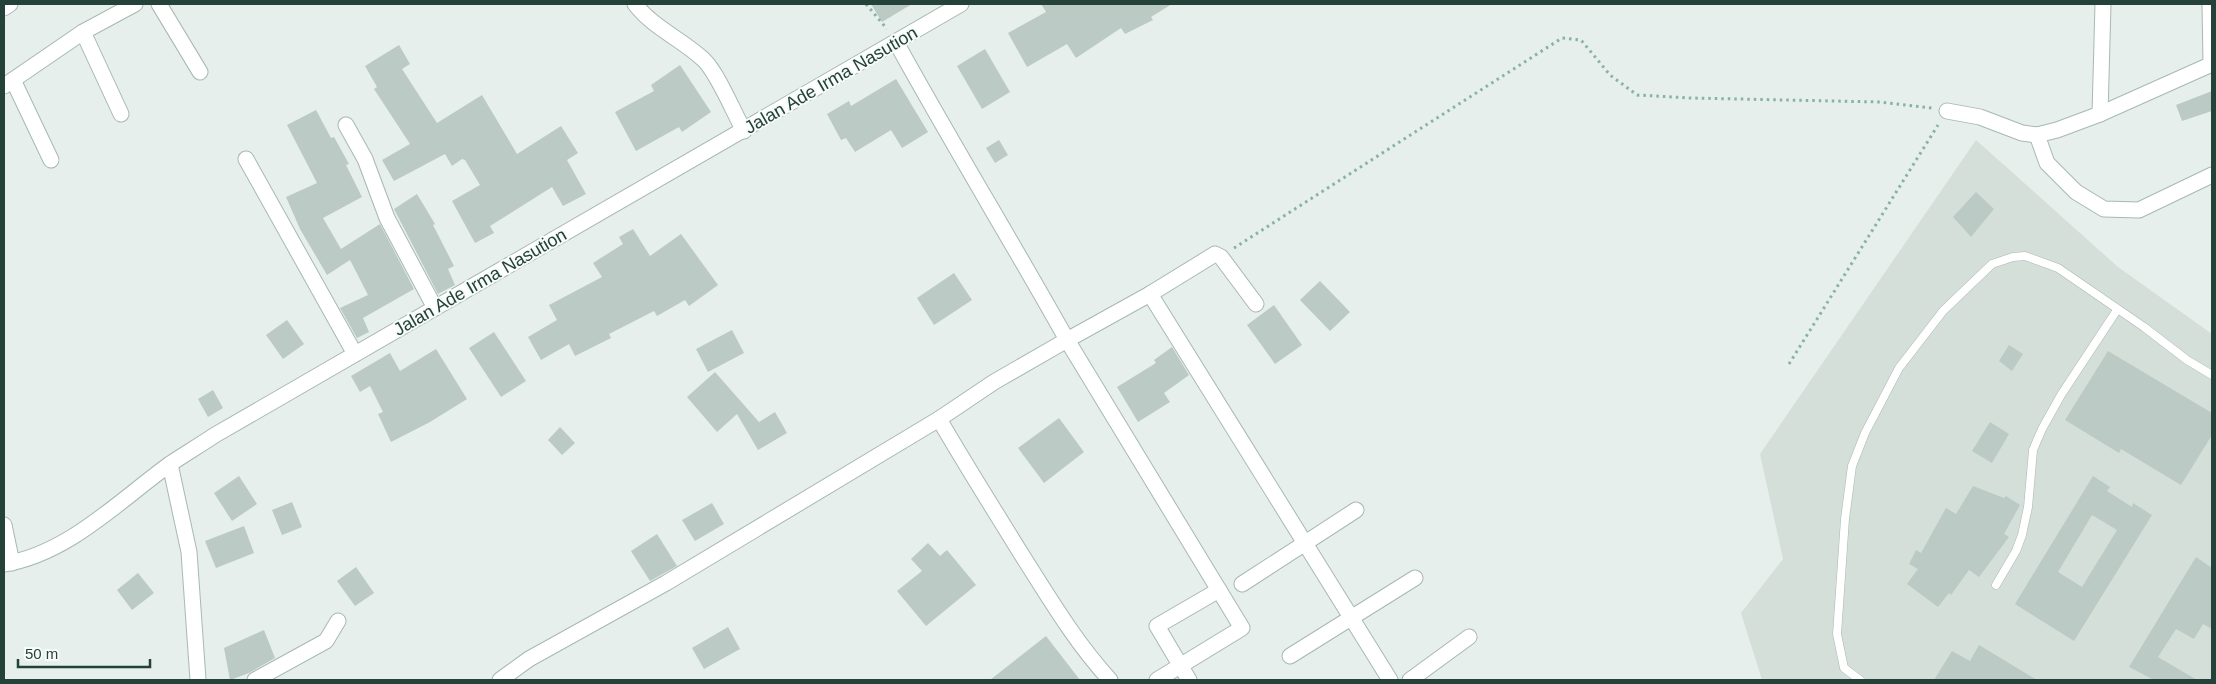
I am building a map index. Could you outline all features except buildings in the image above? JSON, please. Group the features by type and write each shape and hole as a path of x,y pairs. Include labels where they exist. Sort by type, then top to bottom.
{"street":[{"path":"4,8 10,4"},
{"path":"159,4 200,72"},
{"path":"635,4 647,18 686,45 709,65 744,131"},
{"name":"Jalan Ade Irma Nasution","path":"8,564 58,544 111,512 170,464 215,435 961,4"},
{"path":"2100,114 2103,4"},
{"path":"1947,111 1980,117 2022,133 2037,135 2058,130 2100,114 2212,64 2210,4"},
{"path":"51,160 8,83 83,32 126,6"},
{"path":"83,32 121,114"},
{"path":"896,42 1068,340 1242,628 1157,680"},
{"path":"346,125 365,159 387,218 435,308"},
{"path":"2037,135 2047,163 2076,192 2104,209 2139,210 2212,175"},
{"path":"246,159 355,354"},
{"path":"500,680 529,659 666,583 823,486 939,419 994,382 1150,294 1215,254 1221,257 1256,304"},
{"path":"1150,294 1390,680"},
{"path":"939,419 966,466 1053,604 1096,665 1110,680"},
{"path":"170,464 189,552 198,680"},
{"path":"1242,584 1356,510"},
{"path":"4,525 8,564"},
{"path":"1290,656 1415,578"},
{"path":"1189,680 1157,626 1219,590"},
{"path":"255,680 326,640 338,622"},
{"path":"1410,680 1469,637"}],"lane":[{"path":"1860,680 1844,668 1837,634 1848,491 1852,466 1865,432 1899,368 1943,311 1992,264 2002,260 2025,256 2058,268 2144,327 2187,360 2212,375"},
{"path":"1996,585 2016,551 2023,530 2028,507 2033,450 2039,436 2061,395 2117,310"}],"path":[{"path":"866,4 896,42"},
{"path":"1221,257 1562,38 1581,40 1610,76 1638,95 1880,102 1947,111 1789,364"}],"shaded area":[{"path":"1976,140 2118,267 2212,334 2212,680 1762,680 1741,613 1783,559 1760,454"}]}
